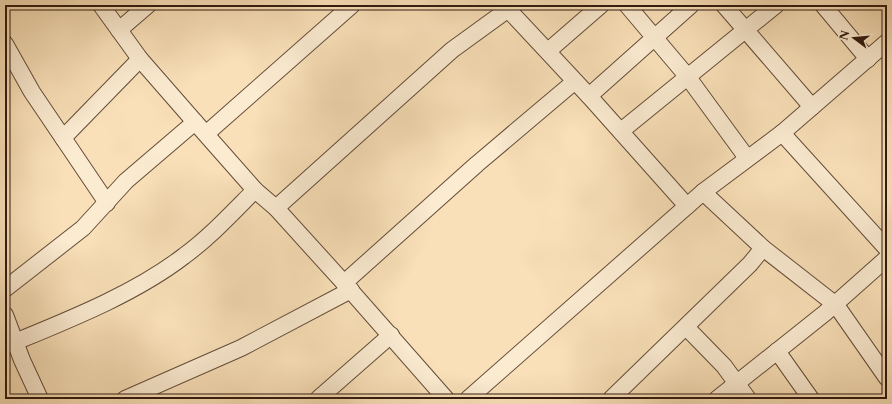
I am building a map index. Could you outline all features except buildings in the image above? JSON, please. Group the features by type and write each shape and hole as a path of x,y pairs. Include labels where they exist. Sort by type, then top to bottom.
{"street":[{"path":"101,5 140,58 195,122 255,190 276,208 347,286 446,399"},
{"path":"119,30 148,5"},
{"path":"206,133 352,5"},
{"path":"548,51 601,5"},
{"path":"627,5 687,76 747,158"},
{"path":"589,96 691,5"},
{"path":"724,5 812,107"},
{"path":"621,131 776,5"},
{"path":"823,5 868,59"},
{"path":"276,208 452,50 509,7 574,82 621,131 687,206"},
{"path":"468,399 703,192 782,133 887,42"},
{"path":"5,44 32,92 107,203"},
{"path":"63,138 140,58"},
{"path":"126,399 240,348 347,286 477,164 574,82"},
{"path":"5,290 83,228 126,181 195,122"},
{"path":"782,133 887,249"},
{"path":"15,342 81,314 142,282 183,257 213,233 255,190"},
{"path":"703,192 763,248 836,305 887,378"},
{"path":"611,399 750,264 763,248"},
{"path":"717,399 738,384 777,351 836,305 887,258"},
{"path":"5,316 40,399"},
{"path":"686,326 738,384 748,399"},
{"path":"318,399 391,335"},
{"path":"777,351 811,399"}]}
